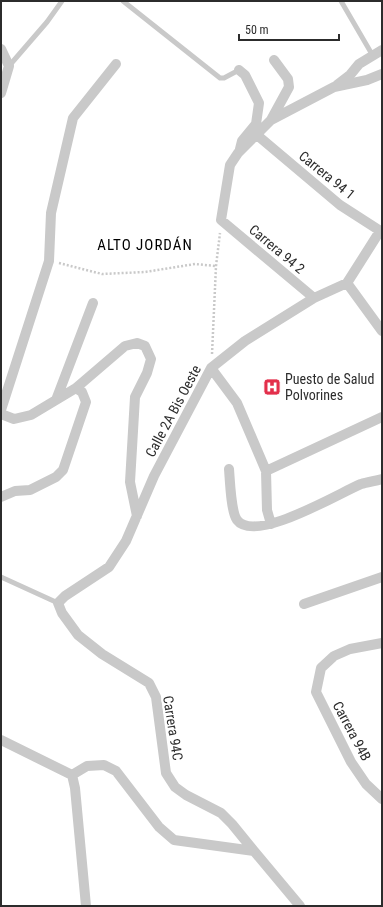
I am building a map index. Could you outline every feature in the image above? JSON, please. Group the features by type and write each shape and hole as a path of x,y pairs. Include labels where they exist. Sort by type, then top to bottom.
{"street":[{"path":"1,49 9,66 1,93"},
{"path":"271,120 334,87 350,75 359,64 382,50"},
{"path":"221,220 230,165 238,153 258,135 271,120 289,87 288,79 274,60"},
{"path":"1,410 49,261 51,213 73,118 116,64"},
{"path":"238,153 242,141 256,124 259,103 245,75 239,70"},
{"path":"334,87 367,80 382,74"},
{"name":"Carrera 94 1","path":"258,135 340,205 381,232"},
{"name":"Carrera 94 2","path":"221,220 314,298"},
{"path":"381,232 347,283 382,331"},
{"name":"Calle 2A Bis Oeste","path":"58,603 65,596 109,567 126,541 154,476 211,368 245,341 314,298 347,283"},
{"path":"56,400 93,303"},
{"path":"1,414 14,419 31,415 76,388 125,346 137,343 145,346 151,359 148,373 135,397 130,482 137,516"},
{"path":"211,368 237,403 266,471 267,510 271,524"},
{"path":"1,497 15,491 30,490 56,476 63,470 86,402 82,392 76,388"},
{"path":"266,471 382,417"},
{"path":"229,469 234,511 237,520 244,526 259,527 288,518 362,484 382,479"},
{"path":"304,604 382,577"},
{"name":"Carrera 94C","path":"58,603 62,613 78,635 102,654 149,683 156,697 166,772 175,787 186,795 221,813 232,824 300,906"},
{"name":"Carrera 94B","path":"382,643 350,649 334,656 320,668 316,692 351,762 366,784 382,799"},
{"path":"1,740 72,775"},
{"path":"72,775 88,766 104,765 116,771 159,827 174,840 254,852"},
{"path":"72,775 75,788 86,906"}],"lane":[{"path":"9,66 47,22 62,1"},
{"path":"123,1 220,78 224,78 239,70"},
{"path":"341,1 373,56"},
{"path":"1,577 58,603"}],"path":[{"path":"211,368 216,266 221,220"},
{"path":"49,261 102,274 145,272 195,264 216,266"}],"place":[{"name":"Puesto de Salud Polvorines","path":"272,387"}],"district":[{"name":"ALTO JORDÁN","path":"145,245"}]}
